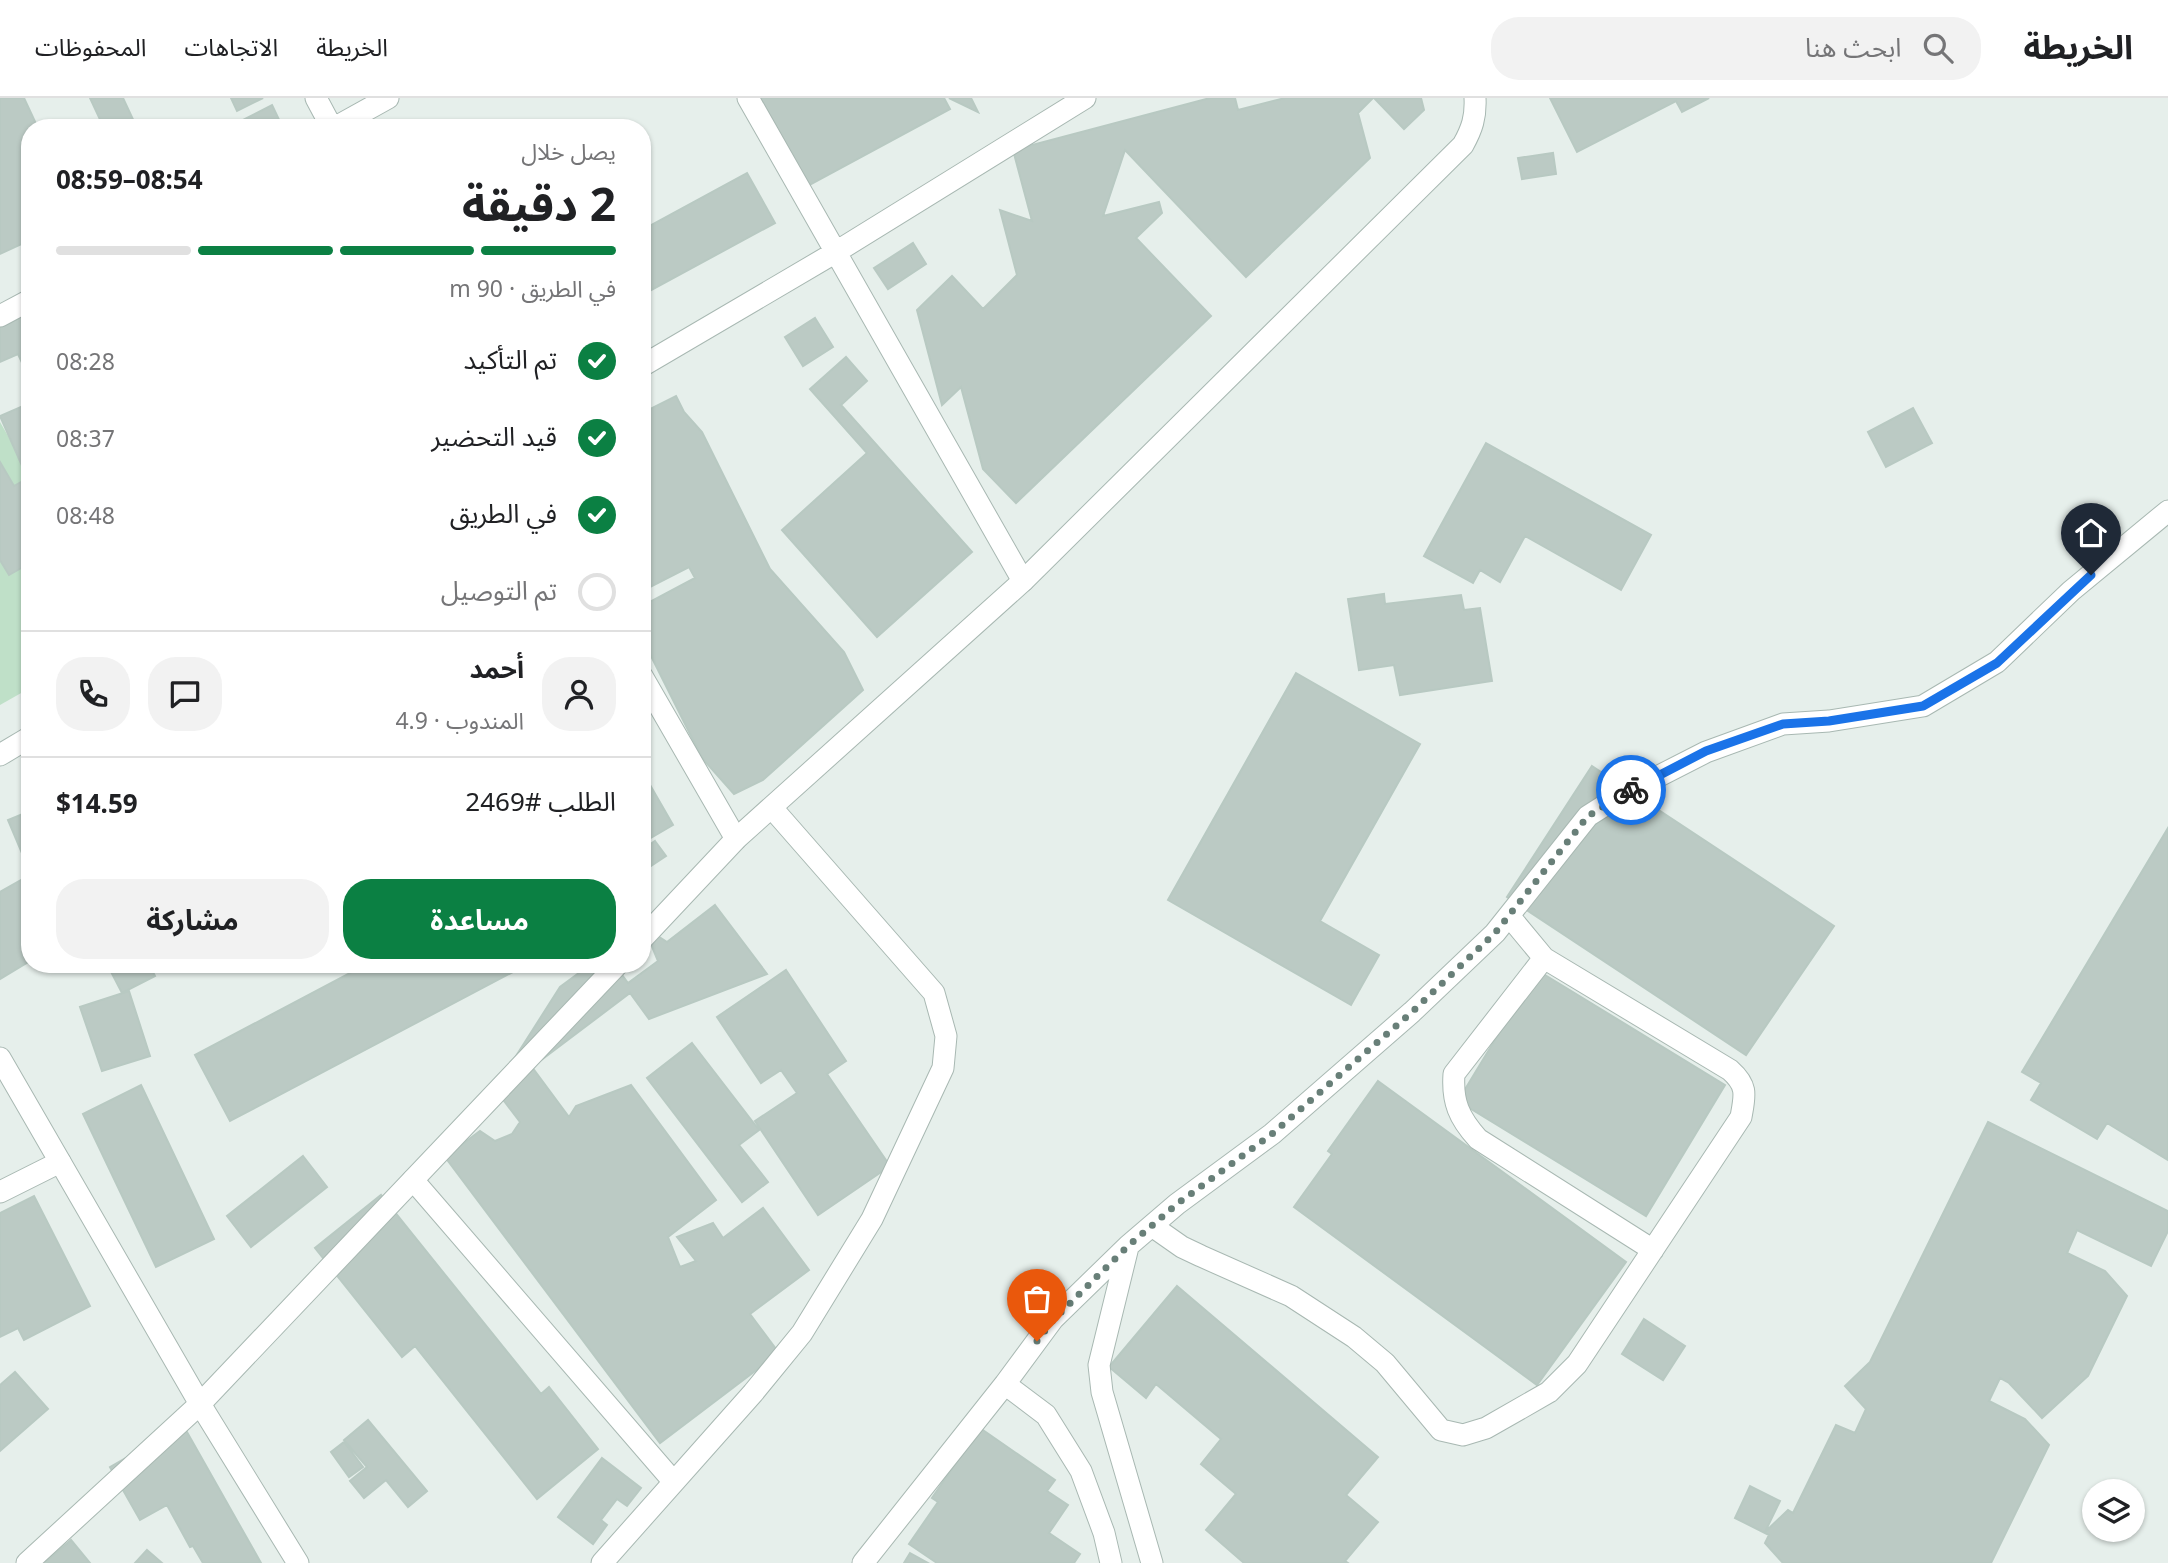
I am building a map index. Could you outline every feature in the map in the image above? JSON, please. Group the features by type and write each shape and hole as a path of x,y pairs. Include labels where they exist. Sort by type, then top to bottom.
{"street":[{"path":"316,98 328,119"},
{"path":"350,119 388,98"},
{"path":"748,98 1023,580"},
{"path":"651,361 836,252 1085,98"},
{"path":"651,929 736,839 1023,580 1462,145 1472,131 1476,114 1475,98"},
{"path":"0,316 21,305"},
{"path":"863,1563 1053,1320 1128,1246 1177,1204 1272,1134 1412,1012 1510,916 1588,816 1618,797 1706,751 1783,724 1829,721 1923,706 1997,663 2071,591 2168,511"},
{"path":"651,692 736,839"},
{"path":"0,755 21,742"},
{"path":"602,1563 753,1393 802,1332 872,1219 943,1069 946,1036 934,993 772,808"},
{"path":"1152,1226 1192,1252 1292,1296 1354,1337 1385,1363 1441,1430 1463,1435 1486,1428 1549,1392 1577,1364 1653,1250 1741,1117 1745,1096 1742,1080 1730,1070 1544,958 1510,916"},
{"path":"1544,958 1454,1074 1452,1094 1455,1105 1466,1127 1478,1139 1653,1250"},
{"path":"27,1563 201,1404 609,973"},
{"path":"0,1058 201,1404 298,1563"},
{"path":"0,1192 60,1162"},
{"path":"413,1180 673,1481"},
{"path":"1128,1246 1100,1365 1102,1392 1152,1563"},
{"path":"1005,1384 1046,1415 1082,1471 1104,1533 1111,1563"}],"green space":[{"path":"0,422 21,458 21,693 0,705"}],"building":[{"path":"0,98 24,98 34,119 21,119 21,244 0,254"},
{"path":"90,98 123,98 133,119 100,119"},
{"path":"231,98 263,98 237,111"},
{"path":"756,98 944,98 950,109 804,188"},
{"path":"949,98 971,98 978,112"},
{"path":"1210,98 1235,98 1238,110 1285,98 1373,98 1358,113 1370,158 1246,277 1125,150 1103,216 1159,202 1162,213 1136,238 1211,316 1016,503 983,469 961,387 942,405 917,310 952,276 983,309 1017,275 1000,210 1032,221 1013,150"},
{"path":"1374,98 1421,98 1424,110 1404,129"},
{"path":"1550,98 1709,98 1682,112 1676,101 1577,152"},
{"path":"272,105 279,119 245,119"},
{"path":"1553,153 1556,174 1522,179 1518,158"},
{"path":"747,173 775,223 651,290 651,225"},
{"path":"913,243 926,264 888,289 874,268"},
{"path":"21,302 21,360 18,354 0,362 0,311"},
{"path":"815,318 833,347 803,366 785,337"},
{"path":"846,357 867,381 841,405 972,552 877,637 782,530 867,453 810,389"},
{"path":"676,396 684,412 702,432 770,569 844,652 863,690 763,780 734,794 702,758 651,656 651,601 695,578 689,567 651,586 651,408"},
{"path":"21,407 21,463 0,416"},
{"path":"1913,408 1932,443 1886,467 1868,432"},
{"path":"1486,443 1651,535 1621,590 1525,536 1500,582 1480,570 1473,583 1424,556"},
{"path":"0,462 14,486 21,482 21,568 9,575 0,560"},
{"path":"1384,594 1385,604 1461,595 1464,610 1480,608 1492,681 1400,695 1394,665 1359,670 1348,599"},
{"path":"1296,673 1420,744 1320,921 1379,955 1351,1005 1168,900"},
{"path":"1592,766 1834,926 1746,1055 1507,897"},
{"path":"651,787 673,825 651,838"},
{"path":"21,815 21,851 8,820"},
{"path":"2168,828 2168,1160 2107,1123 2097,1139 2031,1100 2041,1083 2022,1072"},
{"path":"655,841 666,856 651,866 651,844"},
{"path":"21,880 21,966 0,979 0,892"},
{"path":"715,905 767,974 649,1019 630,993 532,1067 569,1117 576,1106 631,1085 716,1200 668,1237 680,1267 696,1261 677,1237 713,1223 723,1238 763,1208 809,1270 750,1314 779,1353 660,1443 445,1157 480,1131 495,1141 512,1134 520,1122 495,1089 560,987 579,973 621,973 628,983 642,973 651,973 651,966 658,961 651,944 651,932 667,942"},
{"path":"1527,964 1725,1085 1646,1216 1458,1101 1498,1035 1488,1029"},
{"path":"786,970 846,1061 827,1074 890,1166 818,1215 755,1121 797,1093 781,1070 761,1083 717,1017"},
{"path":"112,973 154,973 155,976 122,993"},
{"path":"350,973 511,973 230,1121 195,1055"},
{"path":"129,991 150,1056 102,1071 80,1007"},
{"path":"692,1043 759,1130 739,1145 768,1182 742,1202 647,1078"},
{"path":"1378,1081 1626,1262 1537,1385 1294,1207 1332,1154 1328,1151"},
{"path":"141,1085 214,1239 156,1267 83,1114"},
{"path":"1988,1122 2168,1211 2168,1231 2151,1266 2077,1230 2067,1253 2105,1271 2127,1296 2088,1376 2042,1418 2009,1383 2000,1378 1989,1401 2025,1419 2049,1445 1991,1563 1783,1563 1765,1543 1769,1535 1735,1518 1750,1486 1780,1501 1765,1532 1788,1510 1793,1513 1836,1425 1855,1433 1866,1409 1845,1386 1870,1362"},
{"path":"303,1156 327,1187 251,1247 227,1216"},
{"path":"381,1195 541,1394 549,1387 598,1449 537,1499 415,1346 402,1357 315,1248"},
{"path":"34,1196 90,1306 24,1340 18,1328 0,1337 0,1213"},
{"path":"1177,1286 1378,1457 1346,1495 1378,1522 1345,1561 1348,1563 1244,1563 1206,1530 1236,1494 1201,1464 1221,1439 1156,1384 1146,1398 1109,1367"},
{"path":"1644,1319 1685,1346 1663,1380 1622,1354"},
{"path":"15,1372 48,1409 0,1451 0,1385"},
{"path":"368,1420 427,1491 408,1507 386,1480 364,1498 350,1481 367,1467 344,1440"},
{"path":"183,1425 261,1563 203,1563 193,1546 190,1547 167,1505 140,1520 110,1467"},
{"path":"980,1428 1055,1480 1047,1491 1068,1505 1049,1533 1080,1554 1074,1563 937,1563 909,1544 938,1502 932,1498"},
{"path":"344,1442 363,1467 349,1477 331,1452"},
{"path":"602,1458 641,1488 627,1506 617,1499 601,1520 607,1525 593,1544 558,1517"},
{"path":"71,1540 90,1563 44,1563"},
{"path":"147,1550 162,1563 135,1563"},
{"path":"910,1553 928,1563 904,1563"}],"way so far":[{"path":"1037,1341 1053,1320 1128,1246 1177,1204 1272,1134 1412,1012 1495,933 1588,816 1631,790"}],"route":[{"path":"1631,790 1706,751 1783,724 1829,721 1923,706 1997,663 2091,575"}]}
